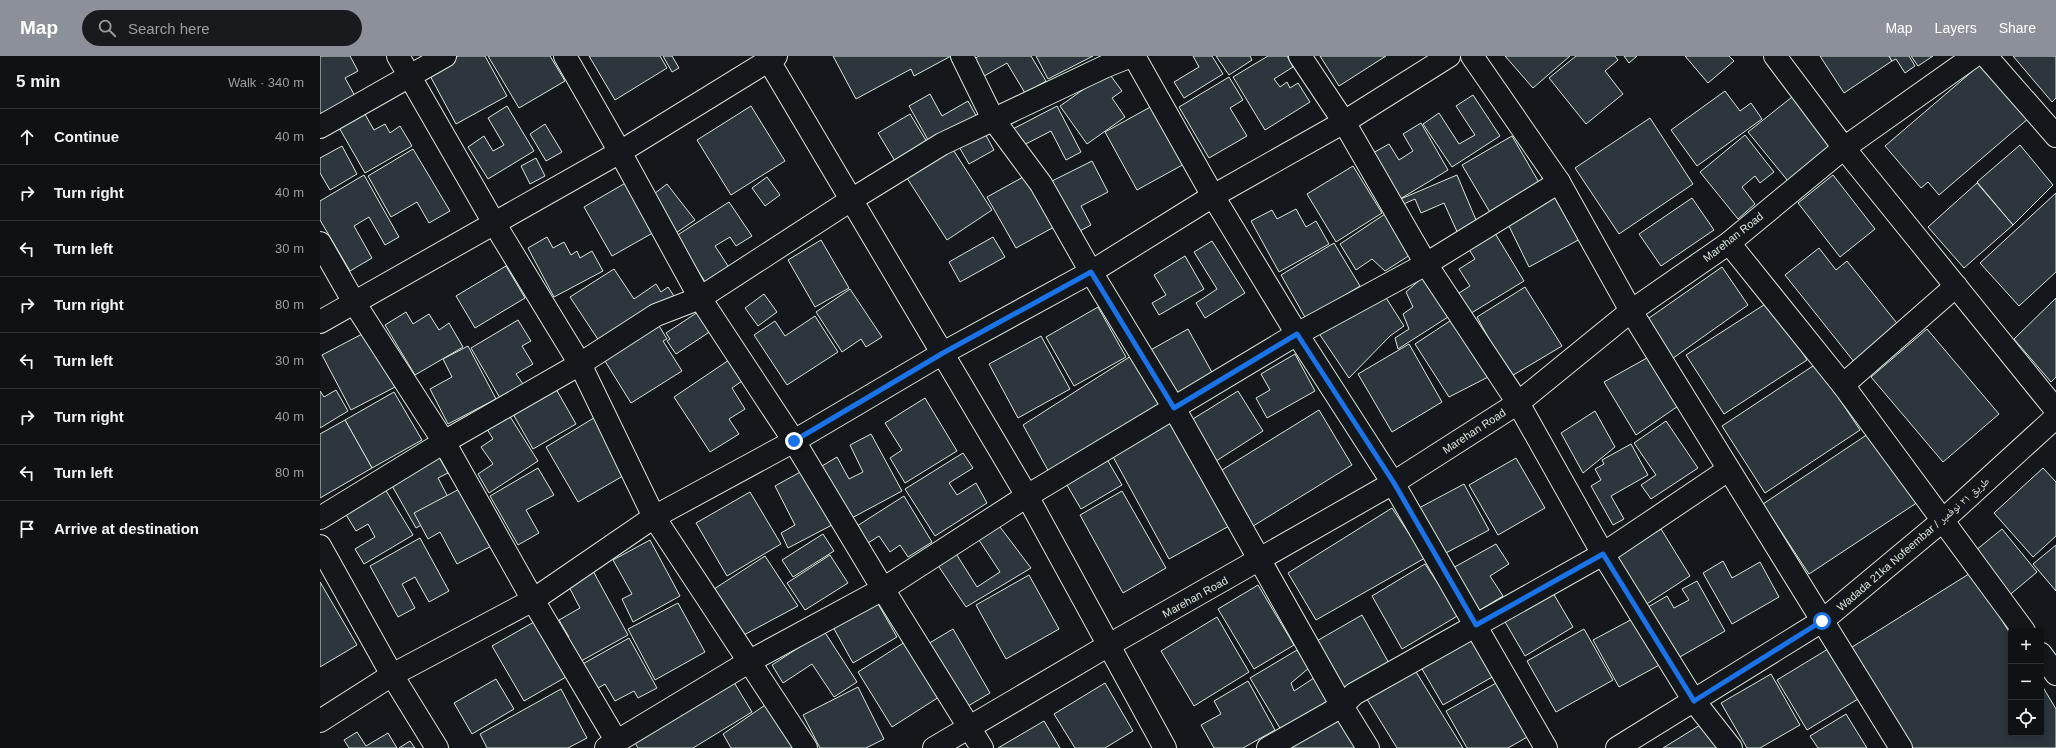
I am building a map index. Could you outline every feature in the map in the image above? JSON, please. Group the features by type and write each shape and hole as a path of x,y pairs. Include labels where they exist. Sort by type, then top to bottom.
{"street":[{"path":"398,56 408,76 494,223 580,364 654,517 806,748"},
{"path":"320,127 445,56"},
{"path":"565,56 620,152 700,298 794,441 883,589 982,748"},
{"path":"962,56 993,119 1041,184 1091,272 1174,408 1342,706 1368,748"},
{"path":"320,518 444,442 580,364 656,315 700,298 851,200 942,144 1130,56"},
{"path":"1134,56 1213,196 1297,334 1394,483 1546,748"},
{"path":"1300,56 1344,122 1426,264 1518,403 1603,554 1694,701 1731,748"},
{"path":"320,721 392,675 533,600 654,517 794,441 943,353 1091,272 1213,196 1344,122 1449,56"},
{"path":"1472,56 1559,182 1631,311 1728,470 1902,748"},
{"path":"1775,56 1844,148 2056,410"},
{"name":"Marehan Road","path":"934,748 1109,645 1261,560 1394,483 1518,403 1631,311 1728,243 1844,148 1974,56"},
{"path":"1986,56 2056,136"},
{"path":"320,322 355,304 620,152 770,58 851,200 943,353 1026,496 1165,748"},
{"path":"320,243 355,304 444,442 533,600 612,745 750,661 883,589 1026,496 1297,334 1426,264 1559,182"},
{"path":"1728,243 1843,385 2022,628"},
{"path":"1843,385 1956,286"},
{"name":"Wadada 21ka Nofeembar / طريق ٢١ نوفمبر","path":"1617,748 1822,621 1942,521 2056,416"},
{"path":"1268,748 1342,706 1354,694 1603,554 1728,470"},
{"path":"320,546 392,675 437,748"},
{"path":"2044,658 2056,674"}],"building":[{"path":"320,56 350,56 358,71 345,78 355,96 320,114"},
{"path":"458,56 485,56 507,96 456,124 428,72"},
{"path":"488,56 550,56 565,81 519,108"},
{"path":"589,56 660,56 667,68 615,100"},
{"path":"663,56 672,56 679,68 672,72"},
{"path":"833,56 951,56 914,76 911,69 856,99"},
{"path":"979,56 1031,56 1046,81 1025,93 1007,63 979,79 969,62"},
{"path":"1036,56 1093,56 1048,79"},
{"path":"1193,56 1212,56 1223,74 1184,98 1174,82 1199,67"},
{"path":"1216,56 1250,56 1252,60 1229,75"},
{"path":"1268,56 1287,56 1293,67 1274,79 1280,87 1287,82 1290,88 1298,83 1310,102 1265,130 1233,77"},
{"path":"1320,56 1386,56 1339,86"},
{"path":"1505,56 1570,56 1533,88"},
{"path":"1576,56 1615,56 1618,60 1605,71 1623,94 1586,124 1549,78"},
{"path":"1624,56 1637,56 1629,63"},
{"path":"1685,56 1729,56 1734,61 1708,83"},
{"path":"1820,56 1889,56 1892,61 1844,93"},
{"path":"1889,56 1909,56 1915,66 1905,73 1896,59 1892,61"},
{"path":"1911,56 1933,56 1918,66"},
{"path":"2013,56 2056,56 2056,98 2052,102"},
{"path":"1982,63 2029,118 1939,195 1928,182 1921,188 1885,146"},
{"path":"1108,72 1122,91 1112,98 1125,117 1087,144 1060,106"},
{"path":"1229,77 1243,100 1230,108 1247,136 1209,158 1179,107"},
{"path":"1725,91 1740,111 1751,103 1762,119 1697,166 1671,130"},
{"path":"930,94 942,116 968,101 979,121 932,147 909,106"},
{"path":"1473,95 1500,136 1452,167 1423,124 1439,113 1459,144 1475,135 1456,106"},
{"path":"1792,97 1831,146 1788,181 1748,132"},
{"path":"1154,105 1186,163 1137,190 1105,132"},
{"path":"507,106 534,151 488,179 468,147 484,136 493,151 504,145 488,118"},
{"path":"751,106 785,161 731,195 697,140"},
{"path":"1057,106 1081,152 1066,160 1051,131 1020,147 1011,130"},
{"path":"362,109 374,130 385,124 390,133 400,126 412,146 365,173 337,124"},
{"path":"910,114 930,147 898,166 878,133"},
{"path":"1650,118 1693,184 1619,234 1575,168"},
{"path":"1421,123 1448,170 1400,199 1373,153 1389,144 1399,160 1413,151 1403,134"},
{"path":"545,124 562,152 546,161 530,134"},
{"path":"983,130 994,150 969,164 958,145"},
{"path":"1745,135 1774,172 1760,183 1755,176 1742,187 1755,204 1738,219 1700,172"},
{"path":"1512,136 1541,186 1491,214 1462,165"},
{"path":"948,142 992,210 947,240 903,172"},
{"path":"2020,145 2053,185 2013,225 1977,182"},
{"path":"342,146 357,174 330,190 320,173 320,158"},
{"path":"413,149 450,211 429,223 417,202 391,217 368,176"},
{"path":"536,158 545,176 530,184 521,166"},
{"path":"1092,161 1108,192 1081,206 1091,225 1078,232 1052,181"},
{"path":"1353,166 1382,213 1336,242 1307,194"},
{"path":"364,175 399,237 385,245 369,217 354,226 372,258 350,271 320,220 320,201"},
{"path":"1457,175 1479,227 1459,236 1444,203 1421,213 1415,199 1399,206 1396,201"},
{"path":"1833,175 1875,229 1840,257 1798,203"},
{"path":"1025,176 1054,227 1016,248 987,197"},
{"path":"767,177 780,195 765,206 752,188"},
{"path":"629,181 658,230 612,256 584,207"},
{"path":"1977,183 2013,225 1964,268 1928,227"},
{"path":"667,184 695,220 676,233 650,197"},
{"path":"1551,190 1582,238 1529,267 1506,220"},
{"path":"2056,193 2056,272 2019,306 1980,263"},
{"path":"1692,198 1714,230 1661,266 1639,234"},
{"path":"729,202 752,236 736,246 730,237 715,246 730,269 707,285 676,236"},
{"path":"1296,209 1306,227 1316,221 1329,244 1279,272 1251,221 1272,210 1277,219"},
{"path":"1385,214 1410,255 1385,271 1372,259 1356,270 1340,244"},
{"path":"1493,230 1524,281 1468,315 1456,295 1470,286 1459,269 1475,259 1467,246"},
{"path":"547,237 553,248 564,242 571,255 577,251 580,258 592,251 603,271 554,297 528,248"},
{"path":"993,237 1005,257 960,282 949,262"},
{"path":"821,240 849,288 815,307 788,260"},
{"path":"1212,241 1245,293 1205,318 1196,303 1217,289 1194,252"},
{"path":"1334,243 1360,286 1306,319 1281,275"},
{"path":"1819,248 1836,270 1847,261 1900,327 1855,363 1785,275"},
{"path":"1185,256 1204,289 1159,315 1152,303 1166,295 1154,275"},
{"path":"506,266 525,298 475,328 456,296"},
{"path":"1722,267 1748,305 1669,361 1642,323"},
{"path":"614,269 634,299 656,284 661,292 668,287 676,299 603,347 570,297"},
{"path":"1422,278 1448,317 1398,349 1395,338 1409,329 1403,314 1413,307 1406,292"},
{"path":"1525,287 1562,346 1510,377 1477,317"},
{"path":"850,289 882,337 866,347 861,339 842,352 816,312"},
{"path":"1381,290 1404,326 1390,336 1349,378 1318,332"},
{"path":"764,294 777,312 758,326 745,308"},
{"path":"2056,298 2056,377 2051,382 2014,339"},
{"path":"1770,301 1807,360 1724,414 1686,355"},
{"path":"1098,307 1126,357 1074,386 1046,337"},
{"path":"406,312 413,324 429,314 439,330 449,323 463,347 415,375 385,325"},
{"path":"698,312 711,331 676,354 667,341 670,339 666,333"},
{"path":"815,316 838,352 787,385 754,335 775,321 785,336"},
{"path":"1456,317 1490,376 1449,397 1415,344"},
{"path":"655,319 667,339 663,341 682,371 631,403 600,353"},
{"path":"518,320 531,341 522,346 533,364 516,374 523,384 500,398 471,348"},
{"path":"1188,329 1214,376 1174,399 1147,352"},
{"path":"1927,329 1999,414 1943,462 1871,377"},
{"path":"366,332 395,387 351,410 322,355"},
{"path":"1041,336 1070,389 1018,418 989,364"},
{"path":"1409,344 1442,402 1392,432 1358,374"},
{"path":"468,346 496,399 448,424 430,389 452,377 443,359"},
{"path":"1295,354 1315,391 1267,418 1256,398 1270,390 1261,374"},
{"path":"1654,354 1684,402 1636,435 1604,382"},
{"path":"1131,356 1162,411 1050,474 1023,425"},
{"path":"732,358 745,379 732,388 745,409 729,419 739,434 710,452 674,397"},
{"path":"1816,364 1860,430 1765,493 1722,426"},
{"path":"556,389 576,424 533,449 513,414"},
{"path":"336,390 348,411 320,428 320,391 324,397"},
{"path":"1238,391 1263,431 1213,463 1188,422"},
{"path":"394,392 422,440 372,468 345,420"},
{"path":"925,398 957,451 905,483 890,458 902,450 885,423"},
{"path":"1319,410 1352,465 1250,528 1217,473"},
{"path":"1595,411 1615,447 1583,473 1561,433"},
{"path":"602,413 635,469 578,502 546,447"},
{"path":"509,415 538,461 489,493 478,474 493,464 481,447 493,439 487,429"},
{"path":"345,420 372,468 320,498 320,434"},
{"path":"1174,421 1231,525 1169,559 1112,455"},
{"path":"1666,421 1698,468 1651,499 1641,485 1656,475 1634,443"},
{"path":"1871,432 1918,502 1809,574 1763,504"},
{"path":"871,434 902,491 850,519 822,466 837,457 849,479 863,472 850,445"},
{"path":"1631,444 1648,475 1611,496 1624,519 1613,525 1591,486 1601,480 1595,469 1604,464 1602,460"},
{"path":"963,453 973,468 949,483 957,495 976,483 987,503 935,536 905,489"},
{"path":"1105,456 1122,485 1081,509 1064,480"},
{"path":"439,457 448,473 438,478 449,499 422,514 427,522 416,528 391,484"},
{"path":"1516,458 1545,508 1498,535 1469,485"},
{"path":"538,468 554,495 526,510 539,533 518,545 490,496"},
{"path":"2043,468 2056,482 2056,536 2033,557 1994,513"},
{"path":"804,470 832,525 788,548 781,533 795,525 775,486"},
{"path":"1464,484 1489,530 1444,554 1419,508"},
{"path":"467,485 497,543 457,564 440,532 428,539 414,513"},
{"path":"385,489 413,535 364,564 355,549 375,537 368,524 356,531 345,513"},
{"path":"1122,491 1166,568 1123,593 1080,515"},
{"path":"750,492 781,544 727,576 696,523"},
{"path":"904,496 932,542 908,557 900,545 890,552 879,536 868,543 857,526"},
{"path":"1392,508 1425,558 1316,620 1288,573"},
{"path":"997,523 1031,568 966,607 937,564 955,552 977,587 1000,572 977,537"},
{"path":"1661,529 1690,576 1642,607 1612,560"},
{"path":"2002,529 2037,572 2006,598 1970,555"},
{"path":"823,534 834,551 793,577 782,560"},
{"path":"420,538 449,591 429,602 415,577 402,584 415,608 398,617 370,566"},
{"path":"650,540 680,596 633,622 622,599 632,594 613,560"},
{"path":"1496,544 1509,564 1490,576 1503,596 1475,613 1451,569"},
{"path":"2056,545 2056,591 2033,564"},
{"path":"830,555 848,583 805,610 787,583"},
{"path":"765,556 798,606 742,636 714,589"},
{"path":"1723,561 1732,578 1760,562 1779,597 1732,624 1703,573"},
{"path":"1425,564 1459,615 1402,649 1372,596"},
{"path":"593,571 628,635 574,665 561,641 569,637 559,620 580,608 568,585"},
{"path":"1972,572 2008,630 2008,736 2044,736 2044,689 2056,709 2056,748 1910,748 1849,649"},
{"path":"1029,575 1059,629 1006,659 976,605"},
{"path":"1697,581 1725,631 1678,658 1648,607 1667,596 1674,608 1689,600 1682,589"},
{"path":"320,582 357,645 320,667"},
{"path":"1258,585 1294,645 1254,669 1218,609"},
{"path":"1549,586 1573,627 1525,656 1501,615"},
{"path":"877,602 897,637 853,663 833,627"},
{"path":"678,603 705,652 655,680 628,629"},
{"path":"1362,615 1390,665 1343,692 1315,642"},
{"path":"1638,616 1663,663 1619,687 1593,640"},
{"path":"1217,617 1249,672 1194,706 1161,651"},
{"path":"534,622 566,677 524,701 492,646"},
{"path":"953,629 990,693 963,709 926,645"},
{"path":"1584,629 1613,680 1556,712 1527,661"},
{"path":"824,631 857,682 834,697 812,664 783,683 772,665"},
{"path":"1469,632 1494,676 1443,705 1418,662"},
{"path":"629,638 657,688 638,698 634,691 615,701 605,684 593,691 579,666"},
{"path":"905,642 939,697 892,727 858,672"},
{"path":"1828,649 1858,699 1807,730 1777,680"},
{"path":"1297,650 1309,668 1291,683 1294,691 1314,678 1328,703 1281,730 1250,678"},
{"path":"1413,667 1463,748 1397,748 1365,696"},
{"path":"1771,674 1800,725 1760,748 1747,748 1721,703"},
{"path":"496,679 514,709 472,734 454,703"},
{"path":"732,679 752,712 693,748 638,748 633,739"},
{"path":"1248,681 1275,730 1243,748 1214,748 1201,725 1221,714 1214,701"},
{"path":"1498,682 1529,736 1508,748 1467,748 1446,711"},
{"path":"1105,683 1133,731 1105,748 1075,748 1054,714"},
{"path":"858,687 884,739 866,748 820,748 803,715"},
{"path":"561,689 587,738 568,748 487,748 480,734"},
{"path":"771,701 800,748 731,748 723,734"},
{"path":"1340,714 1361,748 1293,748 1290,744"},
{"path":"1846,714 1867,748 1818,748 1810,736"},
{"path":"1044,721 1060,748 998,748"},
{"path":"1705,722 1722,748 1663,748"},
{"path":"357,732 366,746 388,733 397,748 349,748 344,740"},
{"path":"410,741 415,748 399,748"}],"route":[{"path":"794,441 943,353 1091,272 1174,408 1297,334 1394,483 1476,625 1603,554 1694,701 1822,621"}]}
